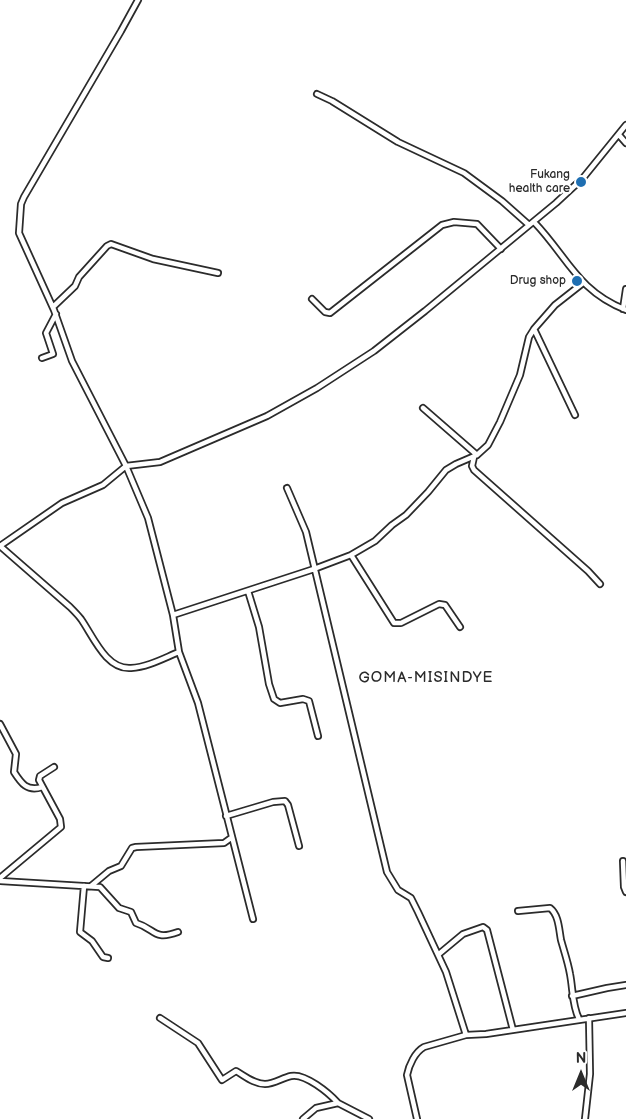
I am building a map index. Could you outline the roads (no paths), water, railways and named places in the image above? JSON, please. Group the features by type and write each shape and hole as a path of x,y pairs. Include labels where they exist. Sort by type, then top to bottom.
{"street":[{"path":"138,0 22,201 19,233 56,314 72,361 126,466 148,518 173,615 179,652 198,703 253,919"},
{"path":"317,94 398,142 464,173 502,201 529,226"},
{"path":"179,652 133,668 124,668 117,664 100,649 70,607 0,546 62,503 103,485 126,466 160,462 267,416 293,402 374,351 534,222 583,178 626,125"},
{"path":"619,135 626,143"},
{"path":"312,298 325,312 330,313 447,223 463,222 477,224 501,249"},
{"path":"534,222 549,238 583,283 611,303 624,309 626,289"},
{"path":"53,307 75,286 79,277 111,244 159,261 218,273"},
{"path":"173,615 314,569 351,555 375,541 406,515 446,470 475,456 488,445 520,374 529,337 555,305 583,283"},
{"path":"42,358 53,354 46,333 56,314"},
{"path":"534,329 575,415"},
{"path":"423,408 475,456"},
{"path":"475,456 472,466 474,470 588,571 600,584"},
{"path":"287,488 306,532 387,872 398,890 411,898 446,972 466,1035"},
{"path":"351,555 394,623 401,622 439,604 445,605 460,627"},
{"path":"248,591 259,627 274,699 280,703 303,699 309,701 318,736"},
{"path":"0,724 16,754 14,772 22,785 33,789 42,787"},
{"path":"0,878 61,827 60,818 39,780 40,776 54,767"},
{"path":"226,816 273,802 285,801 288,805 299,846"},
{"path":"91,886 109,871 121,866 132,848 228,842 232,838"},
{"path":"624,861 624,887 626,892"},
{"path":"0,882 103,888 119,908 130,912 136,923 143,925 151,932 163,936 178,932"},
{"path":"84,886 80,932 92,941 103,958 108,958"},
{"path":"518,911 543,908 550,908 554,911 560,927 560,938 569,968 572,996 578,1019"},
{"path":"438,954 463,934 483,927 487,930 513,1030"},
{"path":"572,996 626,985"},
{"path":"417,1119 407,1075 419,1050 424,1047 466,1035 626,1013"},
{"path":"160,1018 198,1043 222,1080 236,1071 256,1083 265,1084 298,1075 330,1094 338,1103 369,1119"},
{"path":"585,1119 590,1074 589,1018"},
{"path":"303,1119 316,1108 338,1103"}],"place":[{"name":"Fukang health care","path":"581,182"},
{"name":"Drug shop","path":"577,281"}],"district":[{"name":"GOMA-MISINDYE","path":"426,678"}]}
